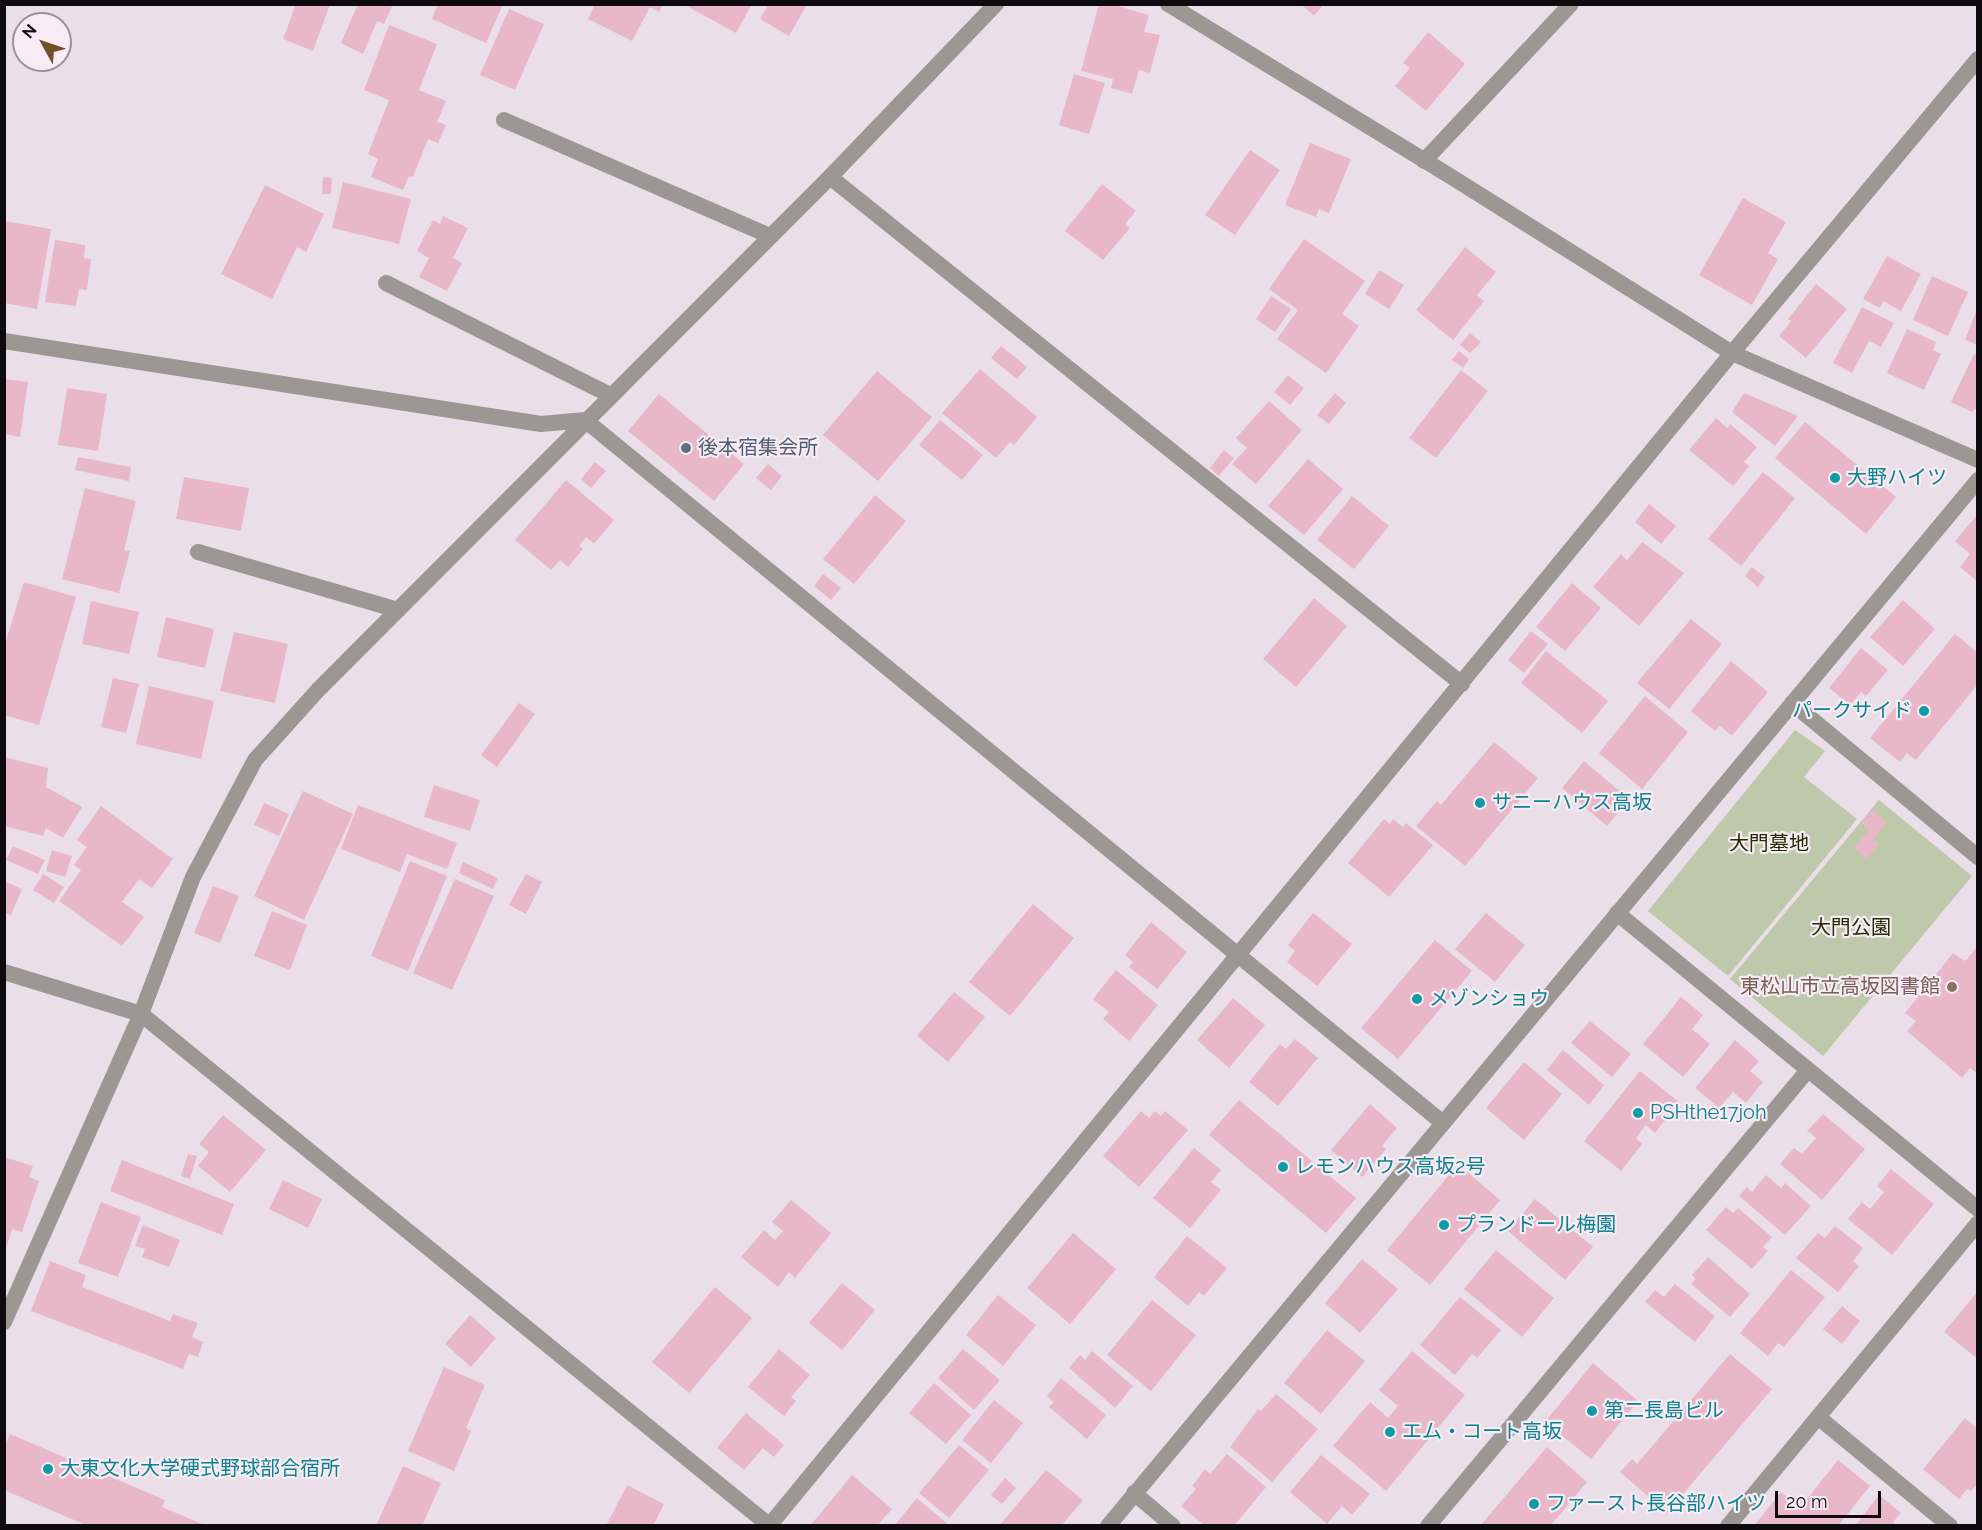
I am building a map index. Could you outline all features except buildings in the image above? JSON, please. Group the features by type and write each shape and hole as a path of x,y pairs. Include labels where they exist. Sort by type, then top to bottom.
{"street":[{"path":"4,1322 141,1014 193,877 255,760 318,690 830,177 996,4"},
{"path":"1168,4 1732,353 1977,460"},
{"path":"1424,161 1571,4"},
{"path":"4,972 141,1014 769,1525 1240,955 1732,353 1977,59"},
{"path":"504,120 770,236"},
{"path":"830,177 1462,684"},
{"path":"386,283 610,395"},
{"path":"4,341 541,424 585,420 1443,1123"},
{"path":"1108,1526 1977,480"},
{"path":"198,552 398,610"},
{"path":"1792,703 1977,857"},
{"path":"1617,913 1977,1209"},
{"path":"1428,1526 1808,1070"},
{"path":"1728,1526 1977,1223"},
{"path":"1818,1417 1950,1526"},
{"path":"1134,1493 1173,1526"}],"green space":[{"name":"大門墓地","path":"1795,730 1825,751 1804,777 1857,819 1728,976 1648,911"},
{"name":"大門公園","path":"1879,800 1972,876 1823,1056 1730,979"}],"place":[{"name":"後本宿集会所","path":"686,448"},
{"name":"大野ハイツ","path":"1835,478"},
{"name":"パークサイド","path":"1924,711"},
{"name":"サニーハウス高坂","path":"1480,803"},
{"name":"東松山市立高坂図書館","path":"1952,987"},
{"name":"メゾンショウ","path":"1417,999"},
{"name":"PSHthe17joh","path":"1638,1113"},
{"name":"レモンハウス高坂2号","path":"1283,1167"},
{"name":"プランドール梅園","path":"1444,1225"},
{"name":"第二長島ビル","path":"1592,1411"},
{"name":"エム・コート高坂","path":"1390,1432"},
{"name":"大東文化大学硬式野球部合宿所","path":"48,1469"},
{"name":"ファースト長谷部ハイツ","path":"1534,1504"}]}
